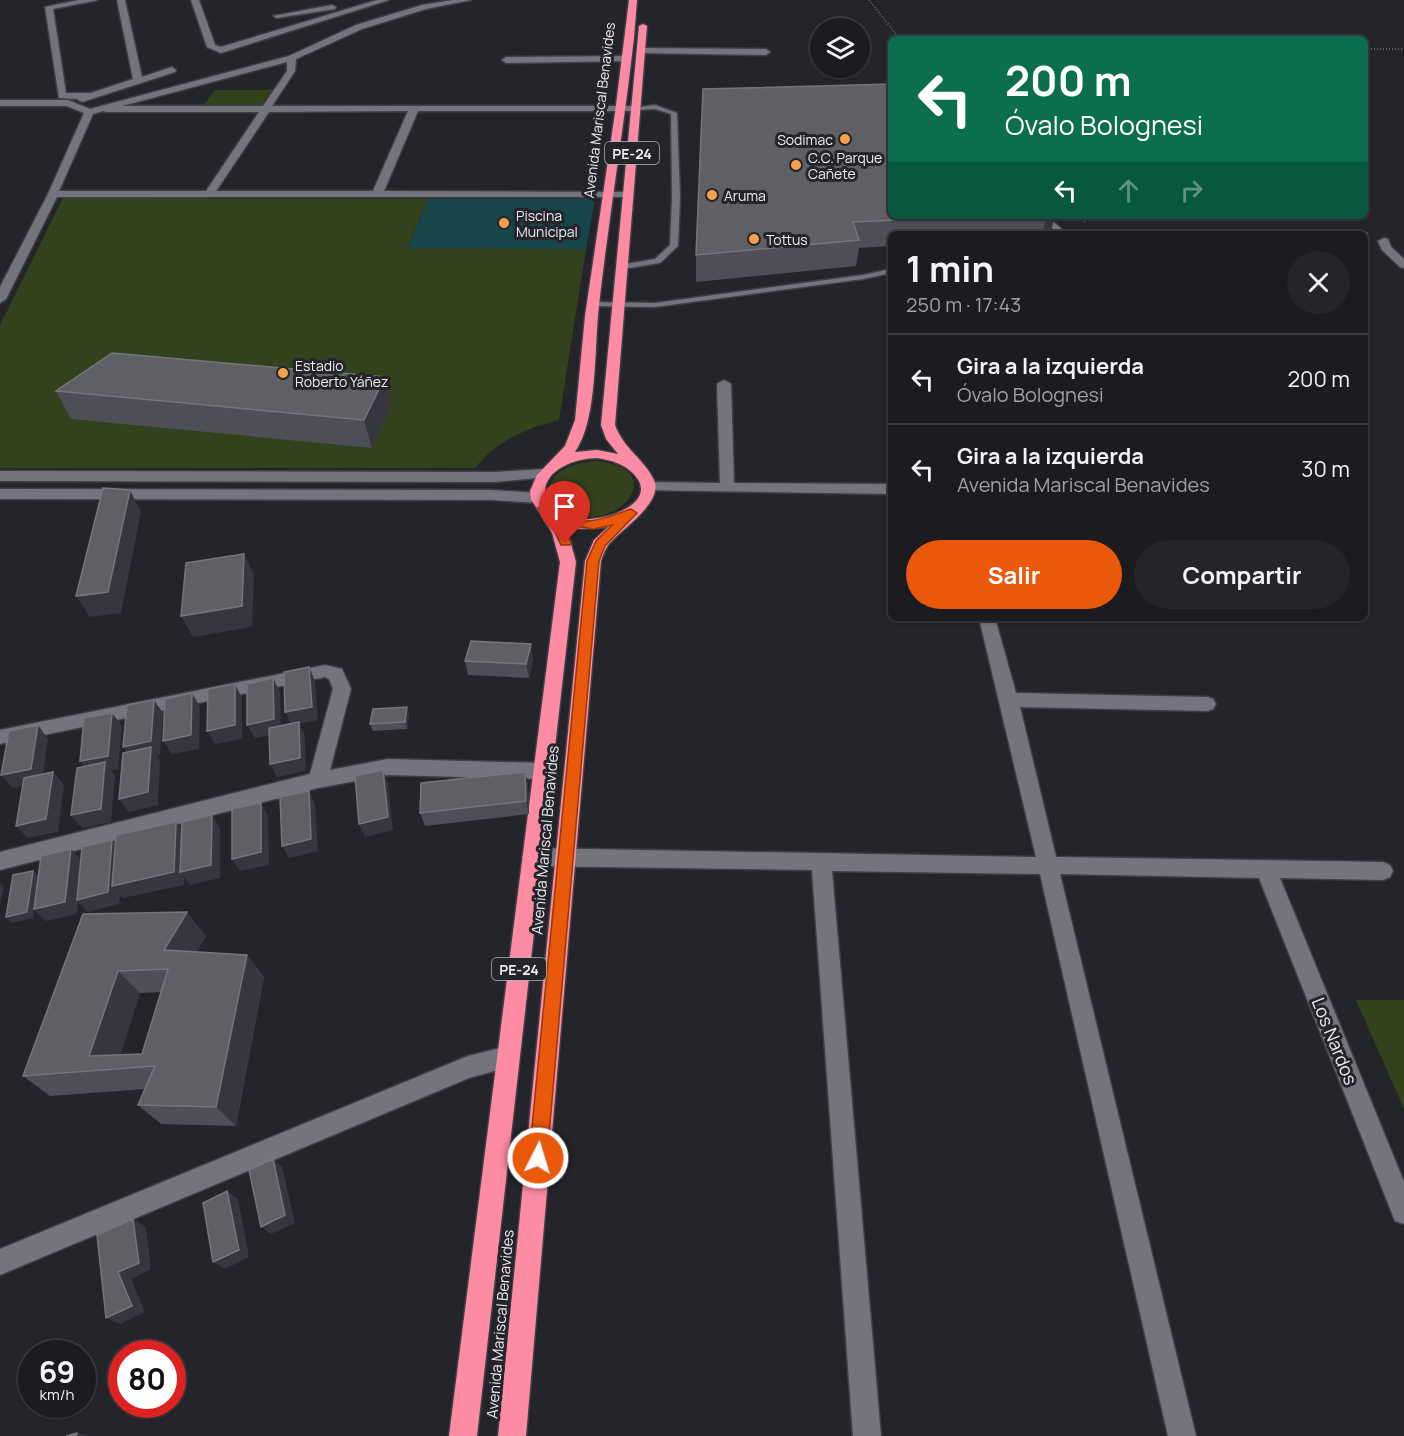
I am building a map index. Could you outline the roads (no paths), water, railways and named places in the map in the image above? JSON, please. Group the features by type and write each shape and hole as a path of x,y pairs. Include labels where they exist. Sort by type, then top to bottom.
{"highway":[{"name":"Avenida Mariscal Benavides","path":"549,470 567,453 582,426 593,304 610,196 633,0"},
{"name":"PE-24","path":"636,465 622,452 608,424 645,10"},
{"path":"596,454 618,457 636,465 645,475 648,487 644,501 631,513 614,521 594,525 565,521 556,518 541,503 538,486 549,470 573,457 596,454"},
{"name":"Avenida Mariscal Benavides","path":"463,1436 568,562 565,543 558,527 541,503"},
{"name":"Avenida Mariscal Benavides","path":"512,1436 593,561 600,544 631,513"}],"street":[{"path":"93,96 62,96 49,7 94,0"},
{"path":"121,0 138,80"},
{"path":"195,0 211,47 216,50 228,49 385,0"},
{"path":"283,31 275,12 378,0"},
{"path":"68,103 88,112 106,109 291,58 358,27 425,7 467,0"},
{"path":"641,51 766,52"},
{"path":"209,194 291,71 291,58"},
{"path":"506,60 628,58"},
{"path":"0,103 68,103 172,70"},
{"path":"106,109 636,108"},
{"path":"377,195 414,109"},
{"path":"0,299 53,194 58,179 87,121 88,112"},
{"path":"53,194 628,195"},
{"path":"1384,241 1386,248 1404,265"},
{"path":"724,384 726,488"},
{"path":"0,476 495,477 549,470"},
{"path":"648,487 888,489"},
{"path":"0,494 481,495 541,503"},
{"path":"988,621 1009,700 1182,1436"},
{"path":"0,737 325,671 336,674 342,689 318,780"},
{"path":"1009,700 1207,704"},
{"path":"0,861 318,780 388,767 542,771"},
{"path":"532,857 1383,871"},
{"path":"821,861 867,1436"},
{"name":"Los Nardos","path":"1266,869 1404,1212"},
{"path":"0,1262 468,1067 508,1057"}],"lane":[{"path":"623,267 657,261 674,246 676,197 673,153 674,113 661,108 636,108"},
{"path":"1046,219 1060,231"},
{"path":"593,304 677,302 888,272"}],"water":[{"name":"Piscina Municipal","path":"428,199 595,199 586,249 408,248"}],"place":[{"name":"Sodimac","path":"845,139"},
{"name":"C.C. Parque Cañete","path":"796,165"},
{"name":"Aruma","path":"712,195"},
{"name":"Piscina Municipal","path":"504,223"},
{"name":"Tottus","path":"754,239"},
{"name":"Estadio Roberto Yáñez","path":"283,373"}]}
